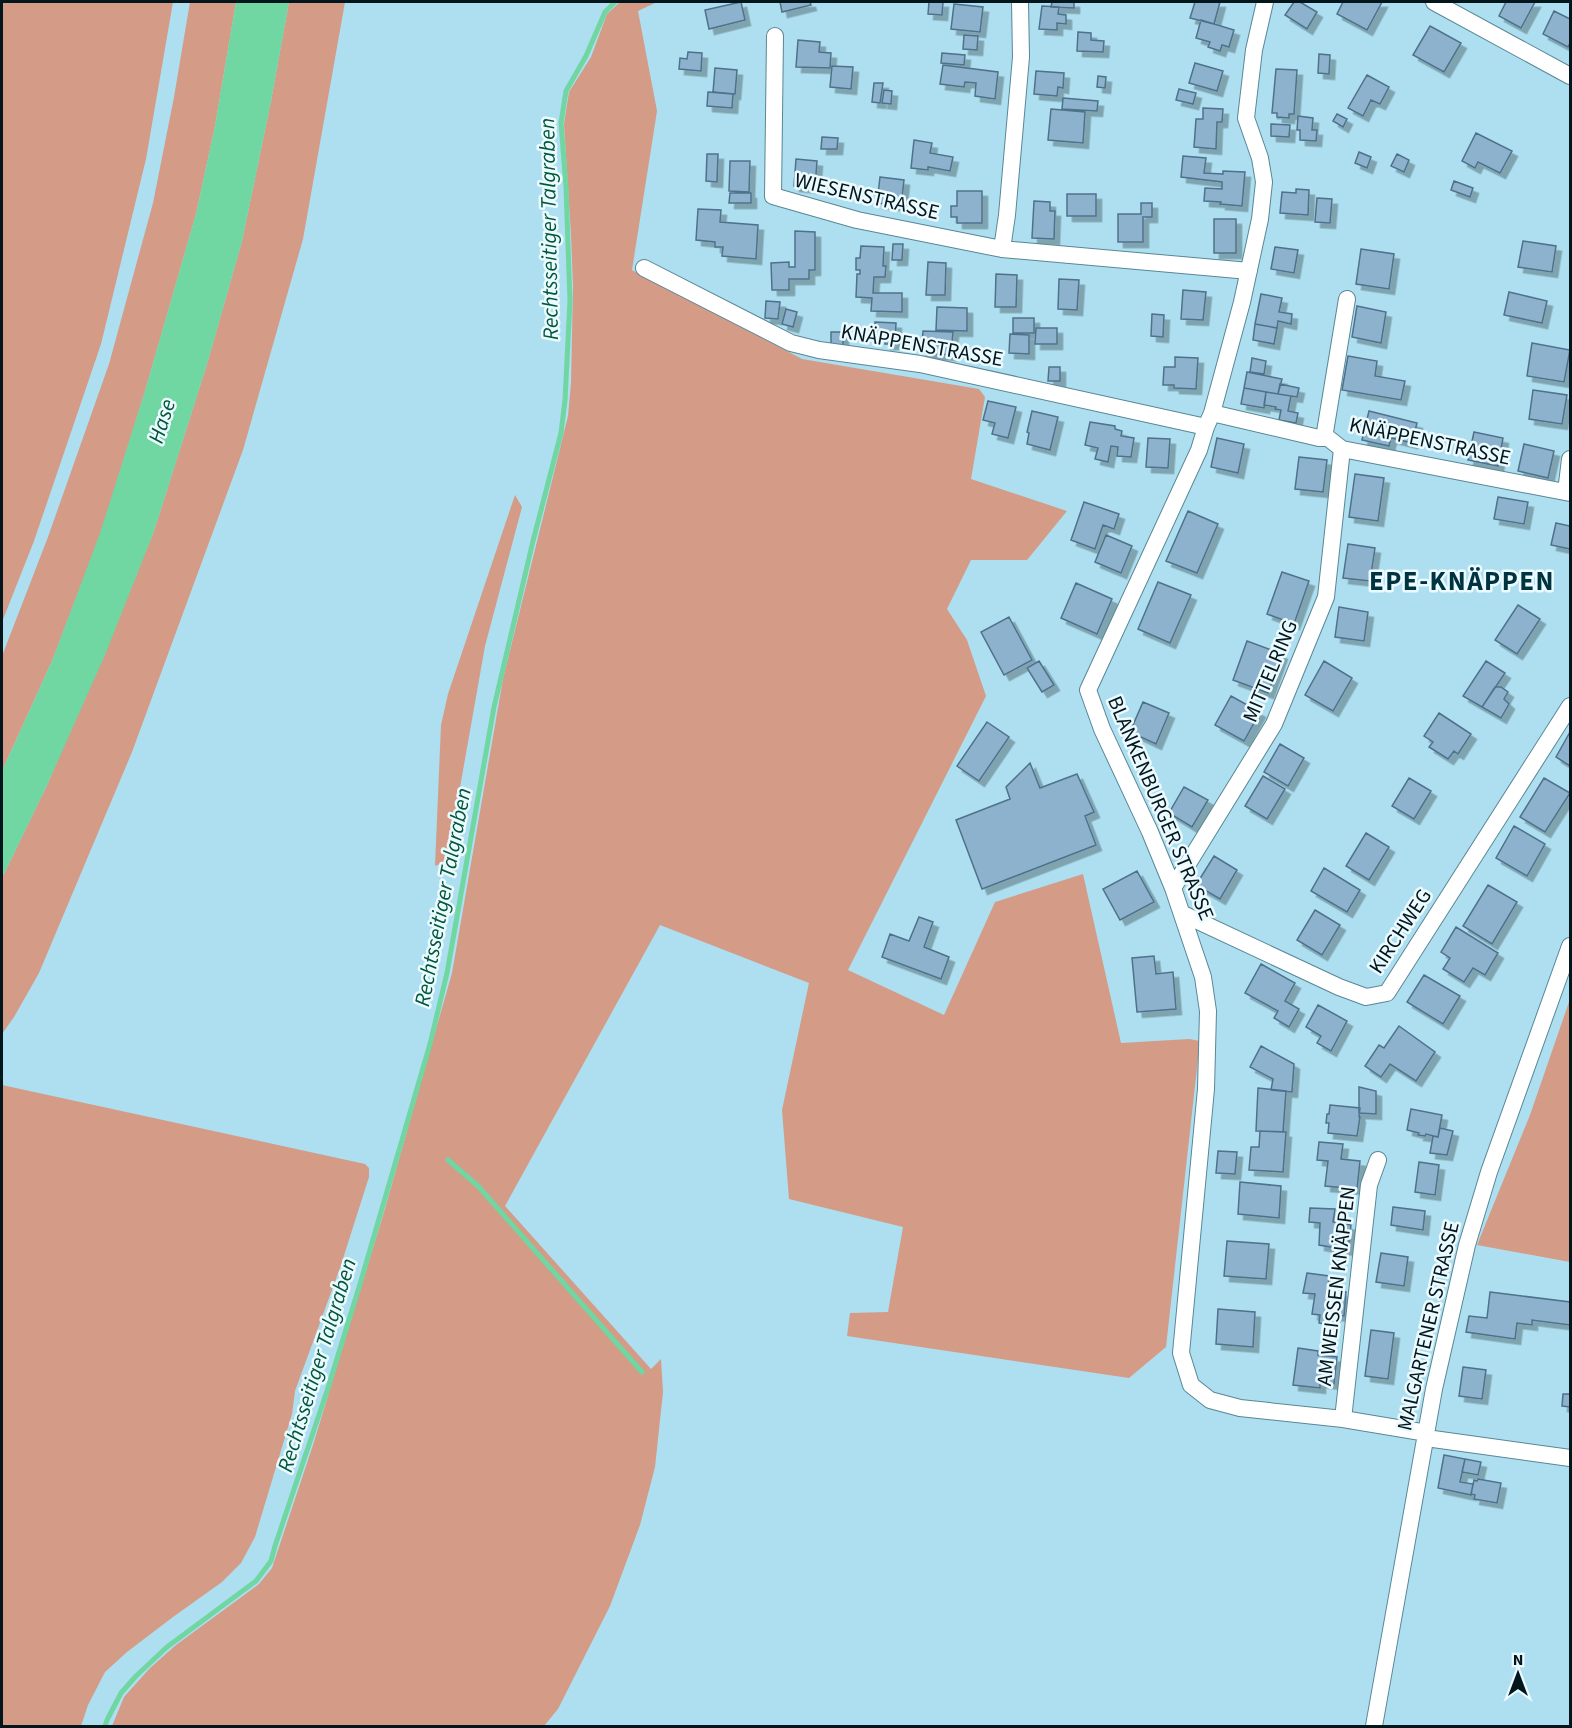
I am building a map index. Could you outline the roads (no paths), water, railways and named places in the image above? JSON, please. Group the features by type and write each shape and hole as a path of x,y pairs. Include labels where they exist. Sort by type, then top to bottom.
{"street":[{"path":"1002,249 1021,57 1020,2"},
{"name":"BLANKENBURGER STRASSE","path":"1265,2 1254,50 1246,118 1260,158 1264,182 1260,219 1249,271 1199,450 1088,690 1102,729 1150,832 1183,914 1203,977 1208,1011 1206,1089 1181,1353 1191,1385 1210,1400 1240,1408 1343,1419 1426,1436 1570,1458"},
{"path":"1434,2 1570,76"},
{"name":"WIESENSTRASSE","path":"775,36 773,196 856,220 1002,249 1249,271"},
{"name":"KNÄPPENSTRASSE","path":"644,268 791,343 819,350 920,364 1209,420 1328,438 1342,449 1568,492"},
{"path":"1324,438 1347,299"},
{"name":"MITTELRING","path":"1173,888 1274,724 1326,597 1342,449"},
{"path":"1568,492 1570,459"},
{"name":"KIRCHWEG","path":"1183,914 1339,987 1365,997 1387,993 1570,706"},
{"name":"MALGARTENER STRASSE","path":"1374,1726 1434,1389 1467,1245 1489,1172 1570,946"},
{"name":"AM WEISSEN KNÄPPEN","path":"1343,1419 1369,1185 1378,1160"}],"water":[{"name":"Hase","path":"236,2 289,2 242,241 207,364 153,534 105,655 48,783 2,878 2,771 52,661 100,533 145,391 196,214 215,126"}],"waterway":[{"name":"Rechtsseitiger Talgraben","path":"105,1726 121,1693 136,1676 167,1647 256,1581 271,1561 360,1284 430,1044 447,973 494,707 561,433 570,301 561,123 566,91 586,56 605,12 615,2"},
{"path":"448,1160 478,1186 642,1372"}],"district":[{"name":"EPE-KNÄPPEN","path":"1462,581"}]}
